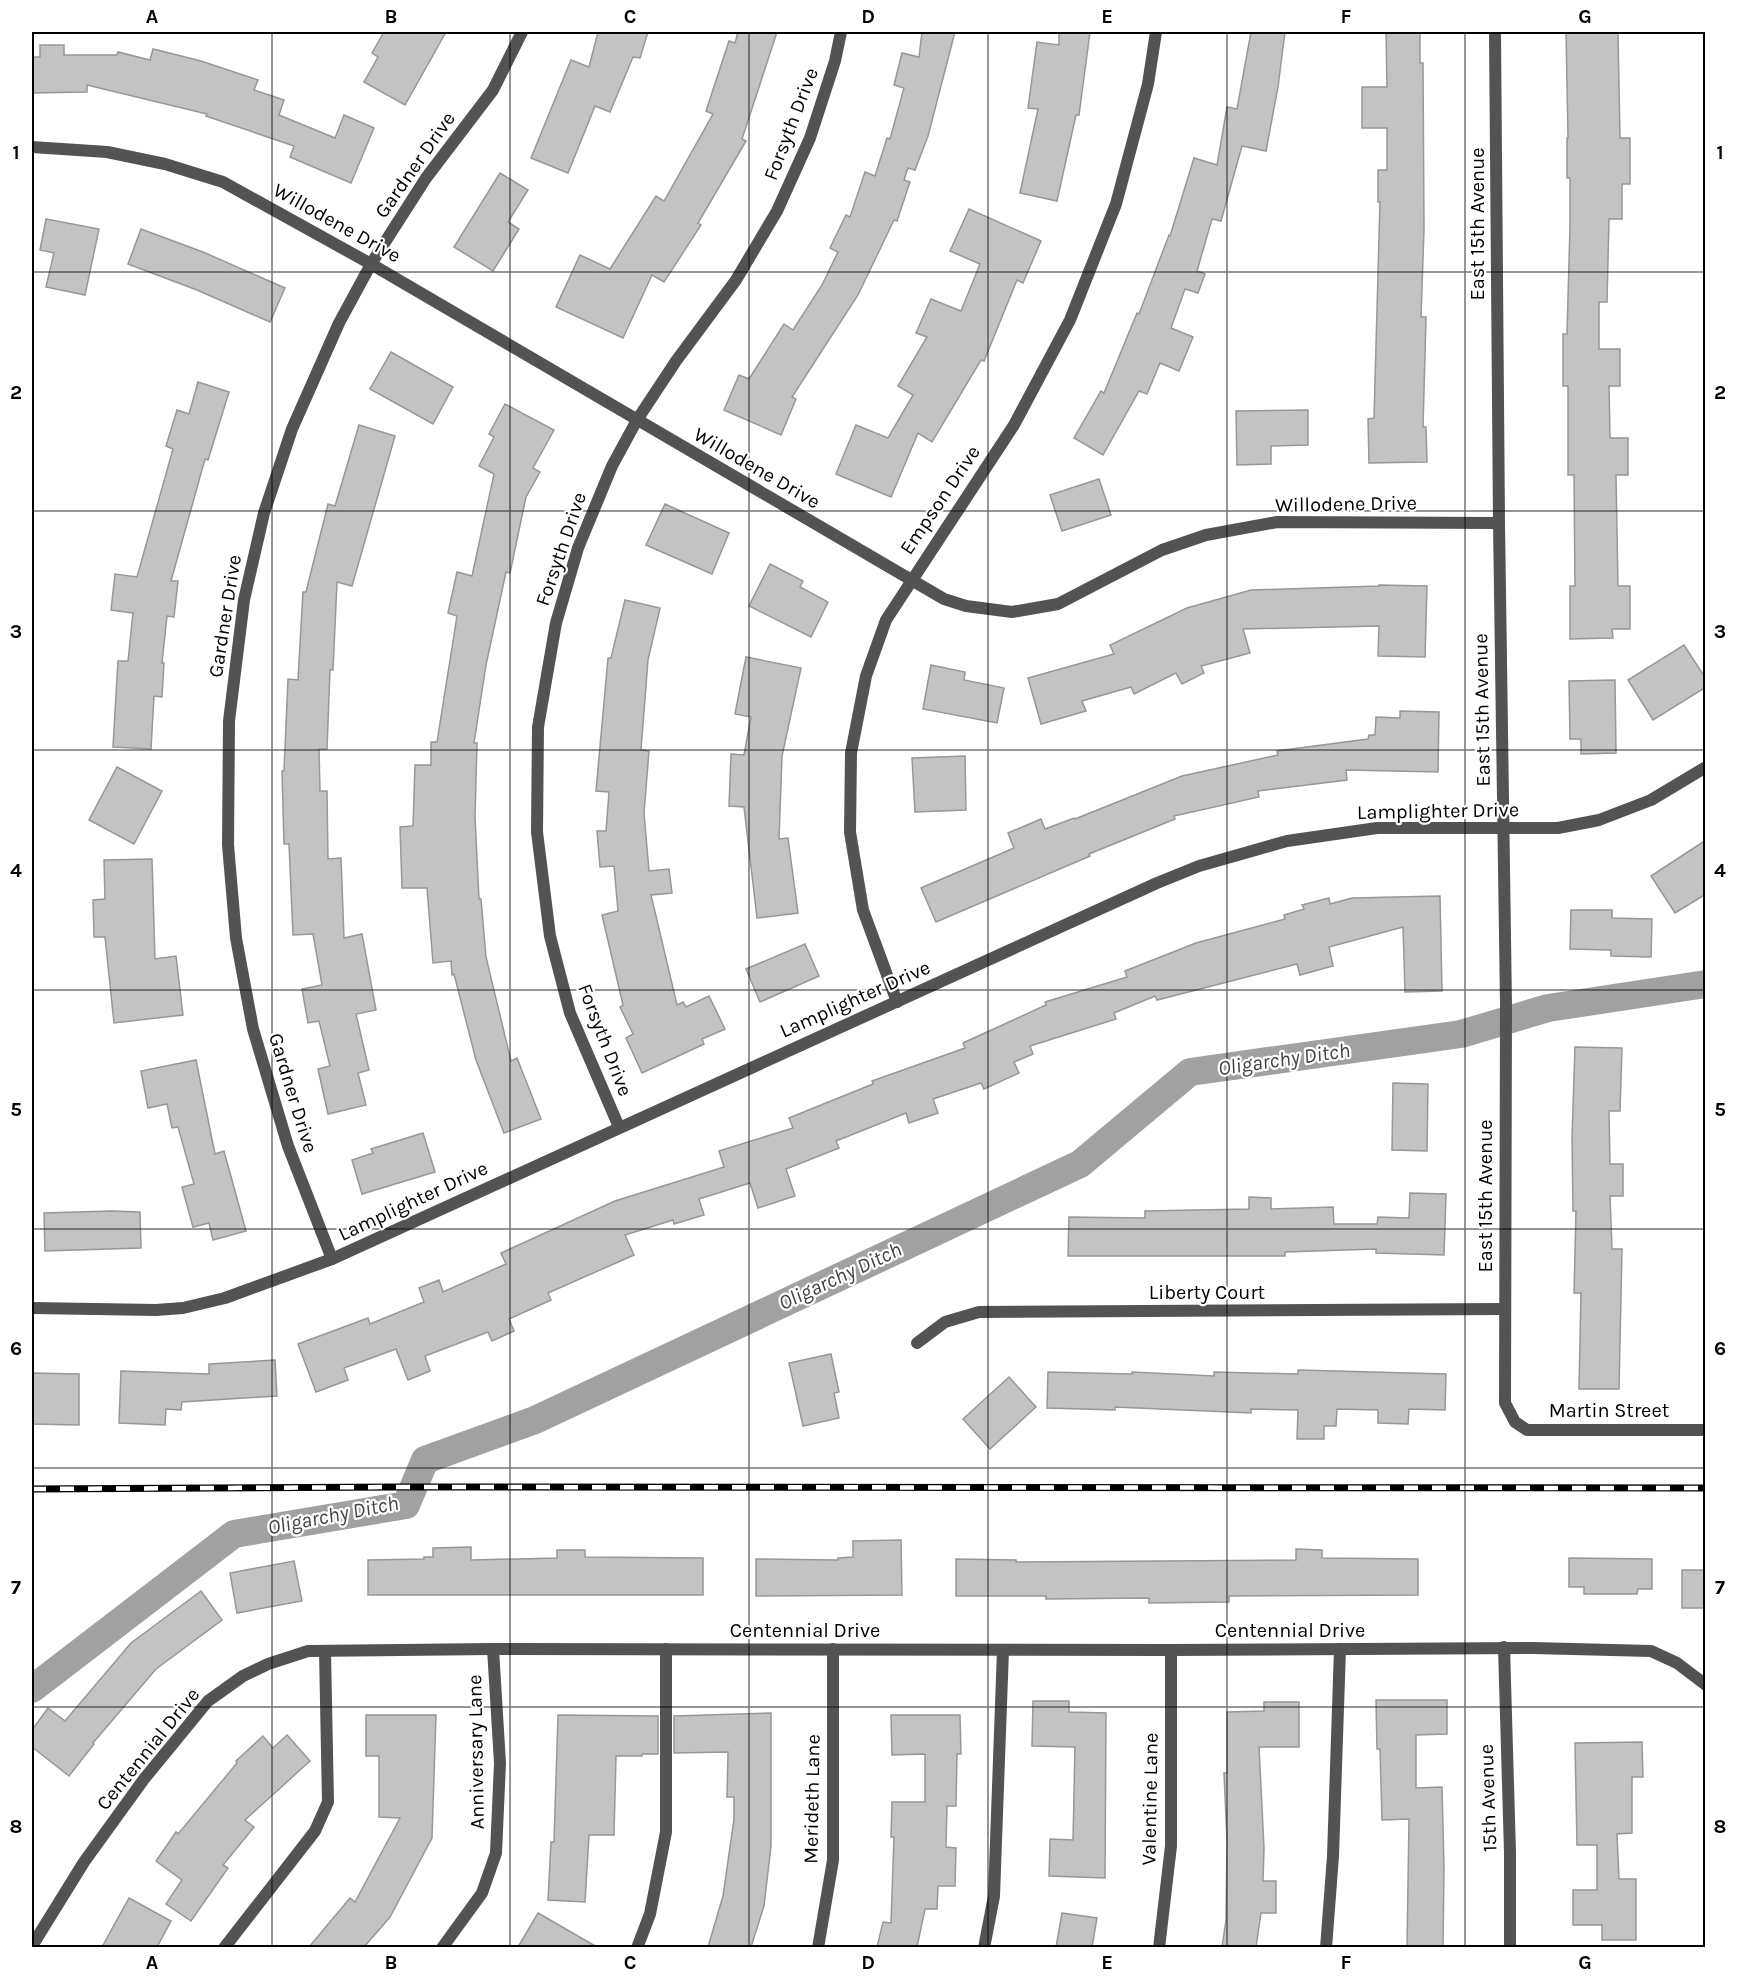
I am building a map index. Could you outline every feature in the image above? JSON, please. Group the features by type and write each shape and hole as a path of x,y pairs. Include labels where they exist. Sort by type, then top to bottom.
{"street":[{"name":"Gardner Drive","path":"332,1260 288,1146 253,1029 236,938 228,845 229,721 244,600 264,513 292,429 339,323 371,264 426,178 493,90 522,32"},
{"name":"Forsyth Drive","path":"619,1127 570,1013 550,936 537,832 538,739 556,623 578,548 612,466 637,420 676,361 736,280 777,211 810,138 835,62 841,32"},
{"name":"Empson Drive","path":"897,1002 863,910 850,832 851,753 866,676 886,620 1014,424 1070,320 1116,204 1148,84 1156,32"},
{"name":"East 15th Avenue","path":"1495,32 1506,1005 1505,1403 1515,1422"},
{"name":"Willodene Drive","path":"32,147 107,152 165,164 223,182 371,264 944,599 966,606 1012,612 1058,604 1162,550 1206,536 1277,522 1499,523"},
{"name":"Lamplighter Drive","path":"32,1308 156,1310 183,1308 225,1298 332,1260 619,1127 1199,866 1287,841 1377,828 1503,830 1558,828 1599,820 1652,800 1706,767"},
{"name":"Liberty Court","path":"917,1343 945,1322 979,1312 1504,1309"},
{"name":"Martin Street","path":"1515,1422 1527,1430 1706,1430"},
{"name":"Centennial Drive","path":"32,1946 91,1853 144,1779 208,1701 243,1676 268,1664 308,1651 1171,1650 1504,1647 1651,1651 1677,1663 1706,1685"},
{"name":"15th Avenue","path":"1504,1647 1510,1852 1510,1947"},
{"name":"Anniversary Lane","path":"442,1947 482,1893 496,1853 500,1763 494,1649"},
{"path":"637,1947 650,1914 666,1832 666,1649"},
{"name":"Merideth Lane","path":"818,1947 833,1860 833,1649"},
{"path":"1326,1947 1333,1856 1340,1649"},
{"path":"984,1947 994,1896 1003,1650"},
{"name":"Valentine Lane","path":"1159,1947 1171,1846 1171,1650"},
{"path":"224,1947 315,1831 328,1802 325,1651"}],"building":[{"path":"384,32 446,32 405,105 364,82 378,57 372,53"},
{"path":"598,32 648,32 640,58 633,57 610,112 595,106 568,173 531,158 571,60 589,67"},
{"path":"738,32 777,32 742,139 746,141 698,223 701,225 664,282 652,275 623,338 556,307 580,255 610,269 656,196 664,201 713,114 706,111 729,41 735,43"},
{"path":"922,32 955,32 928,136 915,170 908,168 904,180 910,182 897,221 894,220 858,295 792,397 796,399 781,435 724,410 739,375 749,379 784,324 793,330 822,285 838,252 830,248 846,215 850,217 865,172 875,176 887,138 890,139 904,88 894,85 902,53 919,57"},
{"path":"1059,32 1090,32 1079,115 1076,115 1057,201 1020,193 1038,109 1028,108 1037,42 1059,45"},
{"path":"1251,32 1285,32 1266,151 1242,146 1221,221 1212,219 1197,271 1205,274 1198,293 1185,289 1171,328 1193,337 1179,371 1160,363 1147,394 1139,391 1103,455 1074,438 1101,391 1104,393 1137,313 1139,314 1170,236 1194,158 1217,165 1227,107 1237,109"},
{"path":"1386,32 1420,32 1420,63 1423,63 1424,229 1421,317 1426,317 1423,427 1426,427 1427,462 1369,463 1368,419 1374,418 1380,202 1378,202 1378,170 1387,170 1387,128 1362,128 1362,87 1387,87"},
{"path":"1566,32 1618,32 1620,138 1630,138 1630,184 1622,184 1622,219 1609,219 1607,302 1599,302 1599,349 1620,349 1620,386 1609,386 1610,438 1628,438 1628,475 1616,475 1618,586 1630,586 1630,629 1612,629 1613,638 1570,639 1570,586 1575,586 1574,475 1568,475 1568,386 1563,386 1563,334 1567,334 1570,226 1570,178 1567,178"},
{"path":"40,45 64,45 64,55 117,55 118,52 150,60 153,49 201,61 258,80 254,90 284,100 279,115 335,138 344,115 374,128 351,183 290,157 294,146 206,116 207,114 87,85 87,92 32,93 32,57 40,57"},
{"path":"500,173 528,190 508,222 519,229 493,271 454,247"},
{"path":"969,209 1041,241 1023,283 1017,280 984,361 981,360 932,442 918,433 891,497 836,474 856,425 888,438 913,395 898,386 927,337 916,333 931,299 961,311 980,264 950,251"},
{"path":"46,219 99,229 85,295 46,287 54,253 40,250"},
{"path":"141,229 203,252 285,288 270,322 197,290 128,264"},
{"path":"391,352 453,387 433,424 370,389"},
{"path":"198,382 229,392 208,460 205,459 171,581 178,581 174,617 167,616 162,663 164,663 162,697 154,696 151,749 113,747 118,661 128,661 133,613 111,610 115,574 137,577 173,449 166,446 177,410 189,414"},
{"path":"505,404 554,430 533,468 540,472 526,497 510,573 506,572 486,665 474,743 477,743 475,817 479,899 481,899 486,957 511,1061 517,1058 541,1119 504,1133 476,1060 454,974 452,975 451,961 433,963 427,888 402,888 400,827 413,826 415,765 431,765 431,742 437,742 457,616 448,613 457,572 472,576 494,474 479,466 494,437 489,434"},
{"path":"1308,410 1308,445 1271,446 1271,464 1237,465 1236,411"},
{"path":"359,425 395,436 352,586 337,582 327,749 319,749 320,791 327,791 328,859 341,858 344,938 362,934 376,1010 356,1014 369,1070 358,1073 366,1105 328,1114 318,1069 330,1066 319,1021 308,1023 302,989 322,985 313,934 293,935 289,844 284,844 282,771 284,771 288,679 298,680 303,592 306,592 328,504 335,506"},
{"path":"1099,479 1111,515 1062,531 1050,495"},
{"path":"665,504 729,533 712,574 646,545"},
{"path":"770,564 803,581 800,587 828,602 811,637 749,606"},
{"path":"1379,585 1427,586 1425,657 1378,656 1379,626 1243,629 1250,653 1201,666 1204,673 1182,684 1176,673 1134,694 1131,687 1082,701 1086,711 1041,724 1028,678 1114,654 1110,645 1187,608 1251,590"},
{"path":"625,600 660,608 648,660 641,750 649,751 644,813 649,871 669,869 672,893 651,895 677,1005 683,1002 686,1007 709,996 725,1029 702,1039 704,1044 642,1073 626,1038 633,1034 620,1007 623,1005 602,915 618,911 614,866 600,867 597,831 606,831 609,792 596,791 608,658 611,658"},
{"path":"1684,645 1706,679 1706,687 1653,720 1628,680"},
{"path":"746,657 801,668 782,756 779,839 788,838 798,913 757,918 744,807 729,806 731,754 744,755 751,717 735,714"},
{"path":"931,665 965,672 964,680 1004,688 997,723 923,709"},
{"path":"1615,680 1616,753 1581,754 1581,739 1570,739 1569,681"},
{"path":"1400,711 1439,712 1438,772 1346,770 1347,780 1258,791 1259,797 1174,816 1175,819 1089,854 1090,856 936,922 921,888 1014,848 1008,833 1041,819 1045,829 1182,776 1278,755 1277,751 1368,739 1369,735 1375,735 1376,717 1400,718"},
{"path":"965,756 966,810 915,812 912,758"},
{"path":"117,767 162,791 134,844 89,820"},
{"path":"1706,840 1706,894 1675,913 1651,876"},
{"path":"152,859 155,959 176,956 183,1015 114,1023 105,937 94,937 93,900 105,899 104,860"},
{"path":"1440,896 1442,991 1405,992 1403,927 1329,947 1333,966 1300,975 1297,964 1157,1000 1155,996 1114,1013 1116,1019 1030,1046 1033,1054 1014,1062 1019,1073 984,1089 981,1083 933,1099 938,1113 909,1123 906,1113 836,1141 839,1148 786,1169 795,1196 758,1208 750,1183 699,1199 704,1215 674,1224 673,1220 625,1235 634,1255 548,1293 551,1300 509,1319 514,1331 492,1341 488,1332 425,1356 430,1371 408,1380 396,1349 344,1368 348,1380 316,1392 298,1344 368,1318 370,1324 424,1302 419,1288 439,1280 443,1292 506,1264 501,1253 615,1201 724,1167 719,1151 793,1128 789,1118 873,1084 872,1081 965,1048 963,1043 1046,1005 1045,1002 1127,977 1125,971 1196,943 1285,919 1284,915 1304,909 1302,905 1329,898 1330,904 1352,898"},
{"path":"1571,910 1612,910 1612,918 1652,919 1651,957 1611,956 1611,950 1570,949"},
{"path":"805,944 819,976 760,1002 746,969"},
{"path":"1575,1047 1622,1048 1620,1111 1609,1111 1610,1164 1623,1164 1623,1196 1610,1196 1612,1249 1622,1249 1619,1389 1579,1389 1581,1293 1574,1293 1576,1211 1573,1211 1572,1137"},
{"path":"196,1060 215,1154 224,1151 246,1231 213,1240 209,1223 193,1227 182,1187 194,1184 178,1127 172,1128 167,1104 148,1108 141,1071"},
{"path":"1393,1083 1428,1084 1427,1151 1392,1150"},
{"path":"423,1133 435,1172 362,1194 352,1160 373,1153 371,1149"},
{"path":"1410,1193 1446,1194 1444,1255 1376,1253 1376,1249 1285,1252 1285,1256 1068,1256 1069,1217 1145,1218 1145,1211 1249,1209 1249,1197 1271,1198 1271,1209 1333,1207 1334,1224 1377,1224 1378,1217 1409,1218"},
{"path":"140,1212 141,1248 45,1251 44,1213"},
{"path":"831,1354 839,1392 834,1393 839,1418 803,1426 789,1363"},
{"path":"275,1360 277,1396 182,1402 181,1410 166,1409 165,1425 119,1423 121,1371 209,1374 209,1364"},
{"path":"1298,1370 1446,1374 1445,1410 1409,1409 1408,1424 1378,1423 1378,1410 1337,1409 1336,1426 1324,1426 1324,1439 1297,1439 1298,1410 1251,1409 1251,1413 1115,1407 1115,1410 1047,1408 1048,1372 1132,1374 1132,1372 1214,1376 1214,1372 1298,1374"},
{"path":"32,1373 79,1374 79,1425 32,1424"},
{"path":"1009,1377 1036,1407 990,1449 963,1419"},
{"path":"901,1540 902,1595 756,1596 756,1559 838,1560 838,1558 853,1557 853,1541"},
{"path":"471,1547 471,1560 557,1558 557,1550 585,1550 585,1557 703,1558 703,1595 368,1595 368,1560 424,1559 424,1557 433,1557 433,1548"},
{"path":"1296,1549 1322,1550 1322,1558 1418,1559 1418,1595 1229,1596 1229,1602 1149,1603 1149,1598 1046,1599 1046,1596 956,1596 956,1559 1016,1560 1016,1562 1296,1560"},
{"path":"1569,1558 1652,1559 1652,1589 1638,1589 1637,1594 1584,1594 1584,1587 1569,1587"},
{"path":"294,1561 302,1601 237,1613 230,1573"},
{"path":"1682,1570 1706,1570 1706,1608 1682,1608"},
{"path":"201,1591 222,1620 156,1669 93,1743 69,1776 32,1747 32,1730 48,1708 65,1721 131,1643"},
{"path":"1376,1700 1447,1700 1447,1734 1416,1735 1416,1788 1442,1787 1443,1947 1407,1947 1409,1819 1382,1820"},
{"path":"1033,1701 1069,1701 1069,1712 1106,1713 1105,1878 1049,1876 1050,1839 1073,1840 1075,1747 1032,1746"},
{"path":"1264,1702 1299,1702 1299,1747 1259,1747 1264,1848 1263,1881 1276,1881 1276,1913 1261,1913 1256,1947 1222,1947 1226,1920 1227,1841 1224,1773 1227,1773 1227,1712 1264,1711"},
{"path":"771,1713 771,1846 764,1906 751,1947 708,1947 723,1896 734,1819 734,1797 727,1797 728,1752 674,1753 674,1716"},
{"path":"366,1715 436,1715 432,1838 390,1917 364,1947 309,1947 350,1898 355,1902 400,1818 379,1817 379,1756 366,1756"},
{"path":"558,1715 658,1716 658,1754 616,1756 614,1835 589,1835 585,1902 548,1900 551,1842 554,1842"},
{"path":"891,1715 960,1715 961,1754 957,1754 956,1806 947,1806 946,1847 956,1848 955,1886 938,1886 937,1909 925,1909 917,1947 877,1947 883,1922 891,1923 894,1837 891,1837 892,1802 925,1802 925,1754 892,1755"},
{"path":"287,1735 310,1761 245,1820 254,1827 223,1865 228,1868 191,1921 166,1904 182,1880 156,1861 176,1832 178,1834 237,1763 236,1761 263,1736 273,1748"},
{"path":"1642,1742 1643,1777 1632,1777 1632,1833 1617,1834 1619,1879 1636,1879 1636,1940 1602,1940 1602,1925 1573,1925 1573,1890 1597,1890 1597,1845 1577,1845 1575,1743"},
{"path":"129,1898 171,1921 157,1947 102,1947"},
{"path":"538,1913 597,1947 518,1947"},
{"path":"1062,1913 1097,1918 1092,1947 1056,1947"}],"waterway":[{"name":"Oligarchy Ditch","path":"32,1689 234,1534 406,1505 425,1460 535,1420 1080,1164 1190,1072 1461,1034 1548,1008 1706,984"}],"railway":[{"path":"32,1489 1706,1488"}]}
